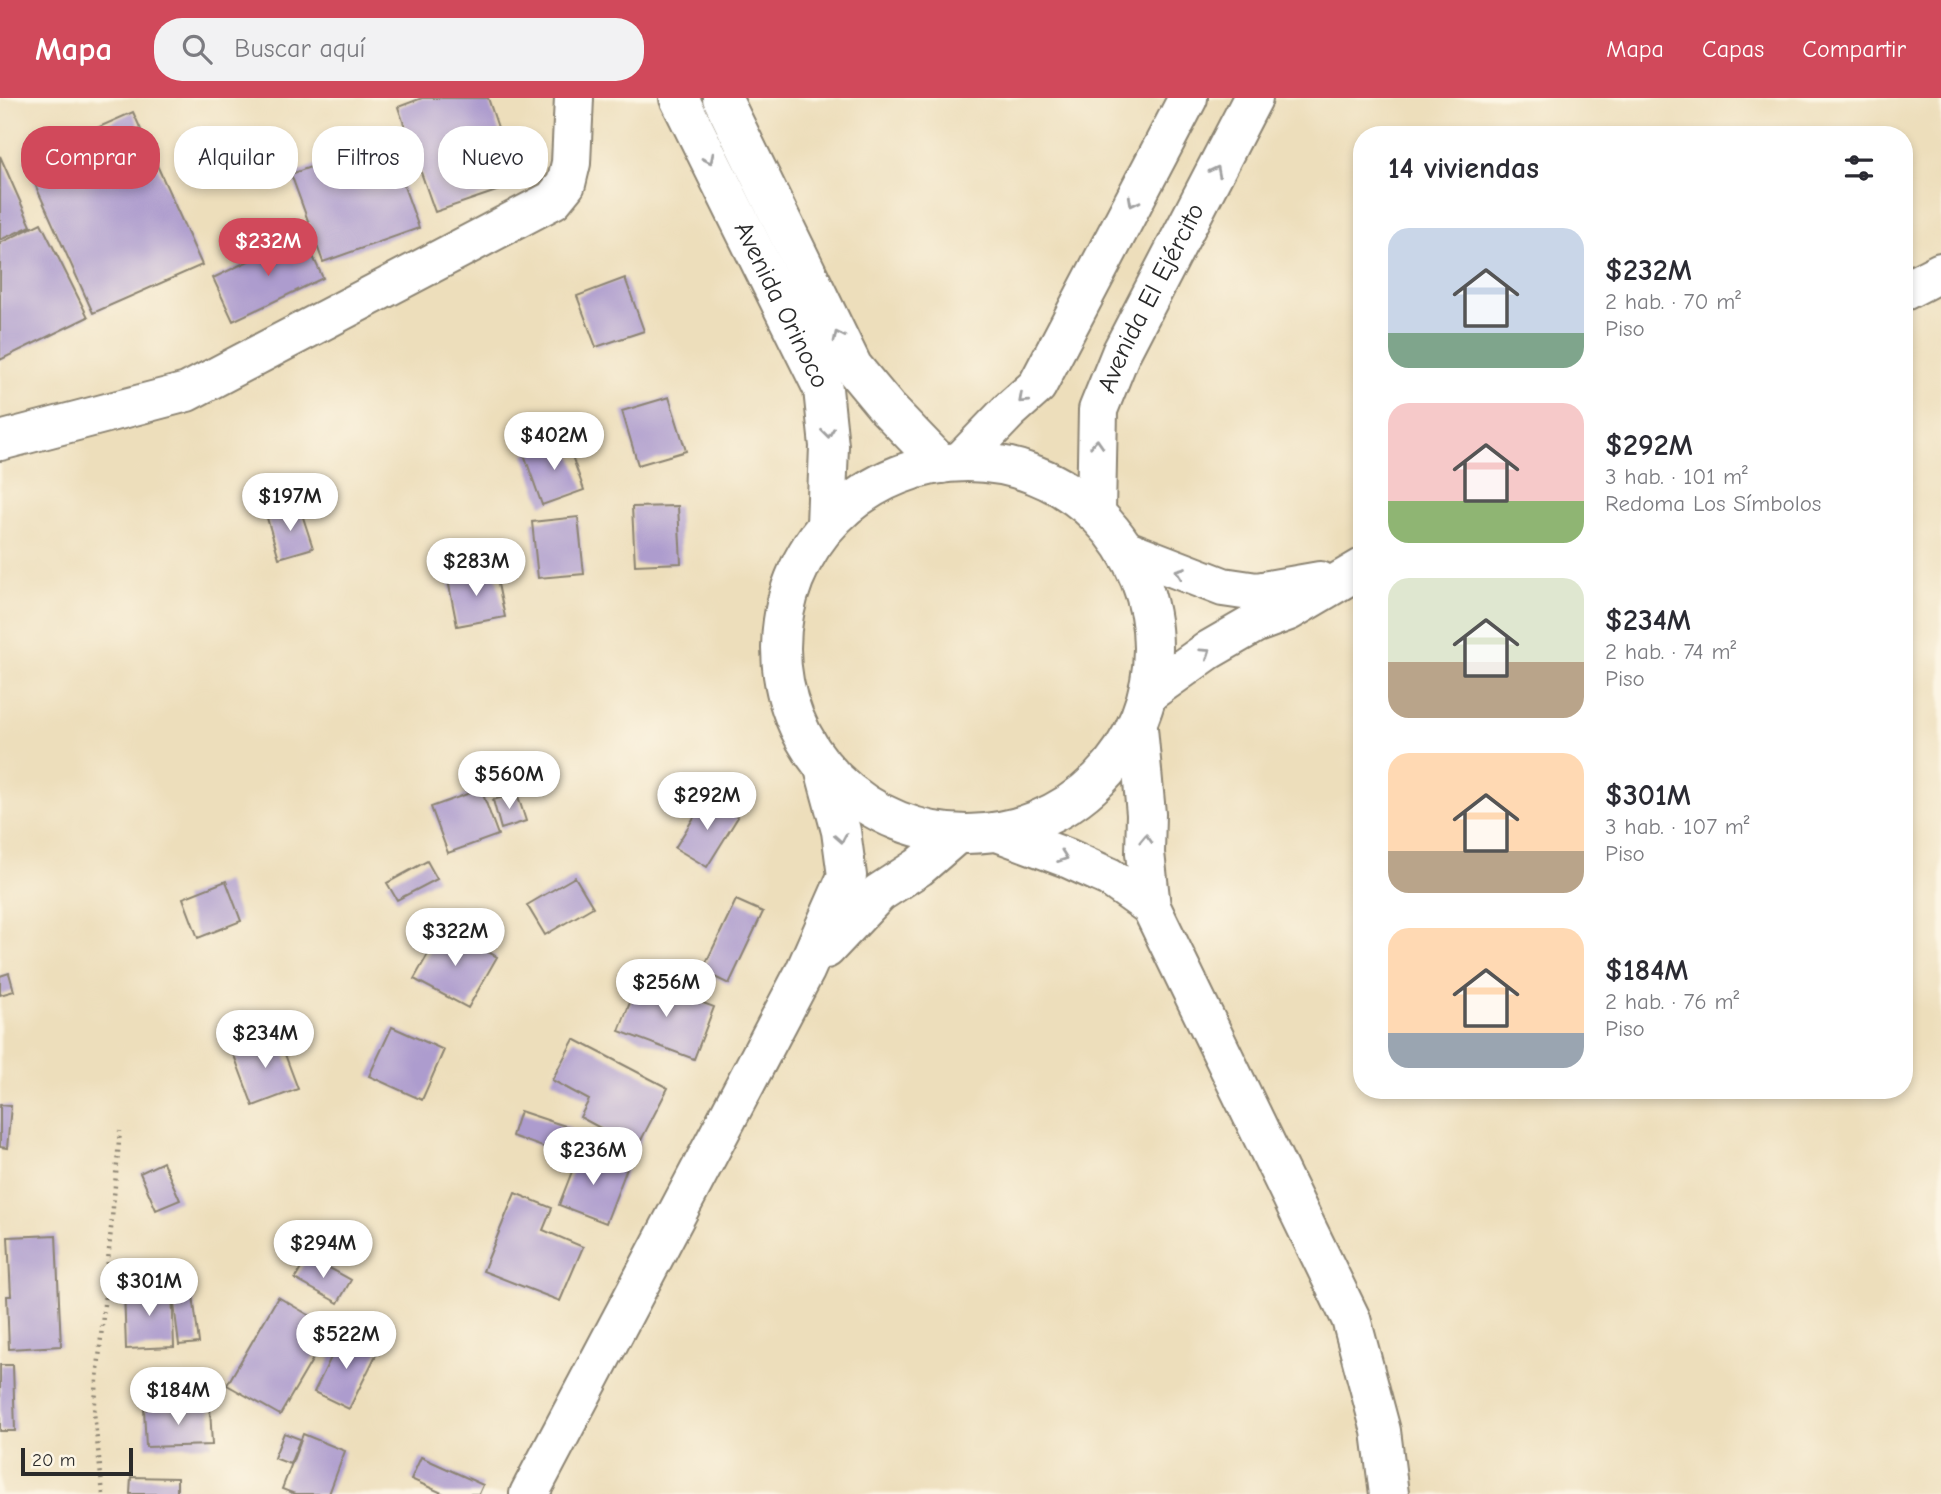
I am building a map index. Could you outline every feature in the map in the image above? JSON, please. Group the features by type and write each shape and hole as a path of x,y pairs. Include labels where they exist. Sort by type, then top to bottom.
{"street":[{"name":"Avenida Orinoco","path":"722,98 853,367 887,408 951,463"},
{"path":"951,463 1037,386 1188,98"},
{"name":"Avenida El Ejército","path":"1096,512 1098,410 1121,354 1253,98"},
{"name":"Avenida Orinoco","path":"677,102 823,389 830,446 826,525"},
{"path":"0,441 187,392 543,206 553,200 565,184 571,163 579,106"},
{"path":"1913,286 1941,272"},
{"path":"529,1494 805,971 847,876 841,831 825,772 796,726 781,675 781,621 797,569 826,525 850,502 879,484 909,472 951,463 997,464 1033,474 1066,490 1096,512 1127,550 1148,595 1155,643 1150,692 1138,728 1114,766 1082,797 1043,820 1000,833 956,835 884,817 825,772"},
{"path":"1127,550 1212,583 1257,592 1352,573"},
{"path":"1150,692 1209,650 1254,624 1289,611 1352,573"},
{"path":"1138,728 1151,907 1350,1319 1381,1431 1389,1494"},
{"path":"1000,833 1068,858 1109,877 1151,907"},
{"path":"805,971 879,893 919,867 956,835"}],"path":[{"path":"103,1494 94,1413 120,1131"}],"building":[{"path":"422,98 488,98 497,126 438,126 438,189 502,189 435,212 424,181 424,126 405,126 398,107"},
{"path":"133,112 139,126 101,126"},
{"path":"0,156 31,226 0,240"},
{"path":"312,166 312,189 405,189 419,228 323,262 296,189 298,171"},
{"path":"160,172 202,265 93,313 37,189 160,189"},
{"path":"41,223 88,317 0,360 0,243"},
{"path":"303,235 323,278 233,321 213,278"},
{"path":"625,278 644,331 596,347 577,296"},
{"path":"669,397 686,451 638,465 622,411"},
{"path":"566,439 584,490 542,505 524,454"},
{"path":"678,506 681,563 635,565 632,507"},
{"path":"300,508 313,548 279,558 267,518"},
{"path":"578,517 584,574 538,578 532,522"},
{"path":"495,570 505,617 457,626 448,580"},
{"path":"481,789 498,835 448,853 431,807"},
{"path":"517,793 526,821 501,829 493,800"},
{"path":"706,798 738,817 707,867 675,848"},
{"path":"427,861 437,879 397,900 387,883"},
{"path":"575,877 593,907 545,935 527,905"},
{"path":"226,881 241,921 198,938 183,898"},
{"path":"736,900 763,912 729,984 702,971"},
{"path":"443,927 497,957 468,1008 414,979"},
{"path":"9,973 14,991 0,995 0,976"},
{"path":"639,979 714,1007 694,1059 619,1031"},
{"path":"392,1027 444,1050 422,1100 369,1076"},
{"path":"277,1033 298,1089 253,1106 232,1050"},
{"path":"574,1039 668,1088 637,1148 580,1117 589,1100 552,1080"},
{"path":"0,1105 11,1106 7,1148 0,1147"},
{"path":"520,1111 571,1128 562,1154 512,1136"},
{"path":"580,1151 627,1168 606,1223 559,1205"},
{"path":"163,1162 180,1200 156,1210 140,1173"},
{"path":"515,1193 552,1208 543,1230 583,1247 560,1301 483,1271"},
{"path":"56,1235 61,1346 9,1349 7,1296 11,1296 8,1237"},
{"path":"308,1256 351,1280 338,1303 295,1279"},
{"path":"172,1287 174,1347 126,1349 124,1288"},
{"path":"193,1295 199,1343 179,1345 173,1296"},
{"path":"278,1297 331,1328 280,1415 227,1385"},
{"path":"343,1333 378,1351 349,1409 314,1392"},
{"path":"0,1365 13,1365 15,1431 0,1431"},
{"path":"210,1407 212,1445 146,1447 144,1409"},
{"path":"284,1433 300,1439 290,1464 274,1458"},
{"path":"303,1434 345,1451 329,1494 295,1494 282,1489"},
{"path":"421,1457 483,1485 479,1494 444,1494 411,1479"},
{"path":"131,1477 177,1478 177,1494 130,1494"}]}
